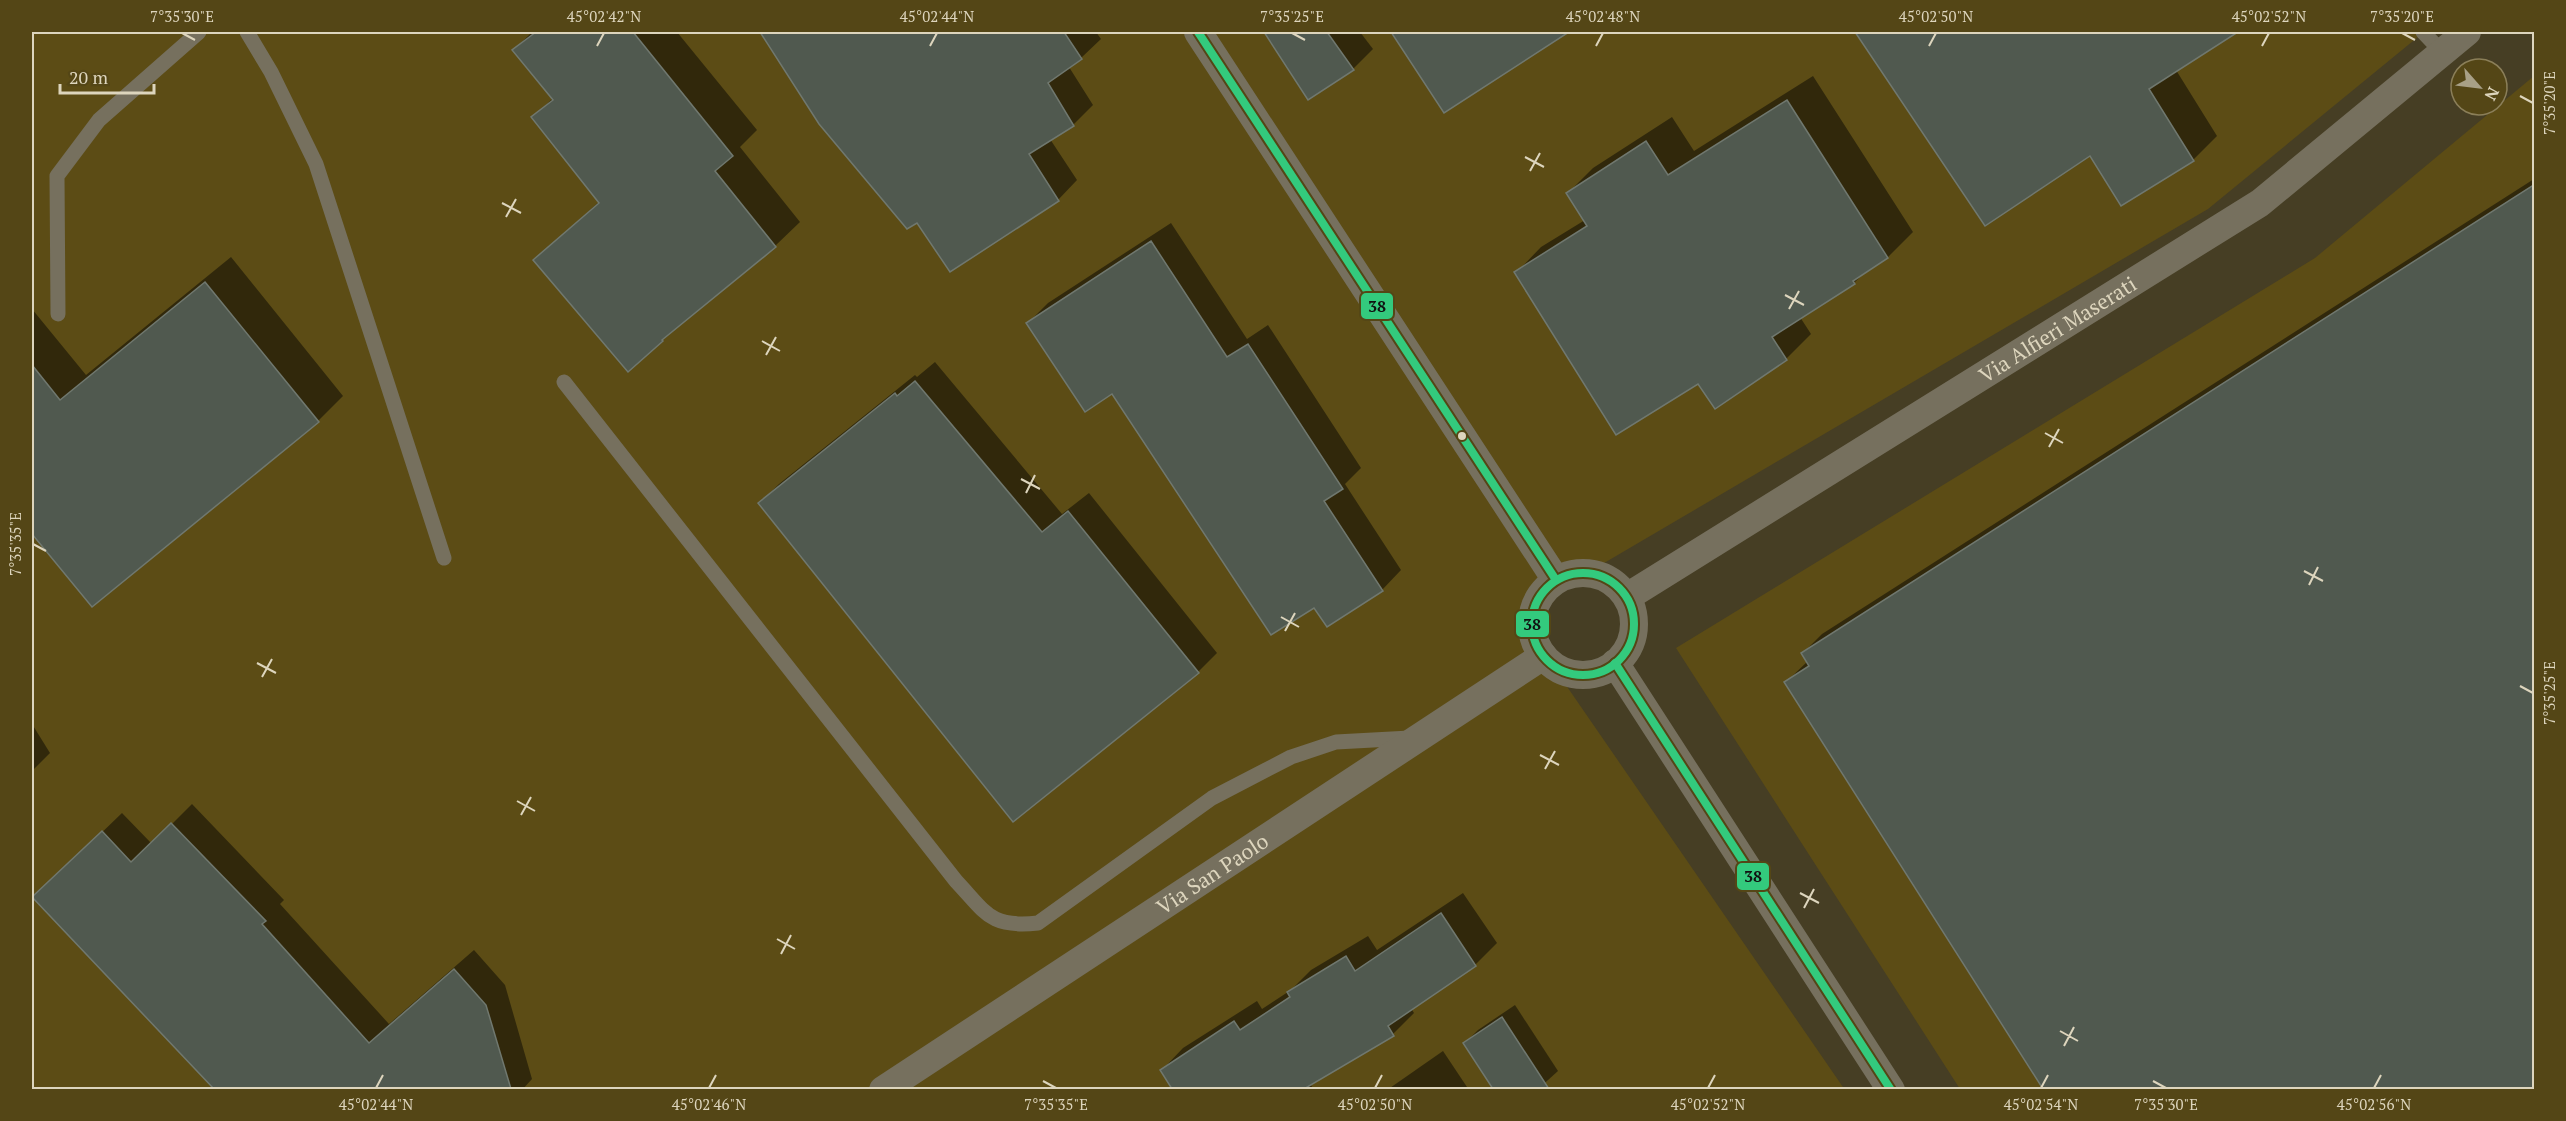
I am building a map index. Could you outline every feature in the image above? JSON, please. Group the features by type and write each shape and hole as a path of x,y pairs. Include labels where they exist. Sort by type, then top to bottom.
{"street":[{"path":"1198,32 1556,580"},
{"name":"Via Alfieri Maserati","path":"1627,597 2260,203 2467,32"},
{"path":"1587,573 1602,577 1616,585 1627,597 1632,610 1631,639 1625,652 1615,663 1602,672 1586,675 1569,673 1555,667 1543,656 1535,641 1532,624 1534,607 1543,592 1556,580 1570,574 1587,573"},
{"name":"Via San Paolo","path":"883,1089 1543,656"},
{"path":"1615,663 1892,1089"}],"lane":[{"path":"58,314 57,176 99,120 199,32"},
{"path":"247,32 271,72 315,164 444,558"},
{"path":"2423,32 2442,52"},
{"path":"564,382 956,881 989,917 1012,926 1038,923 1212,798 1291,757 1336,742 1419,737"}],"shaded area":[{"path":"32,32 2424,32 2208,209 1517,614 1845,1090 32,1089"},
{"path":"2534,76 2534,1089 1960,1089 1676,648 2315,258 2485,117 2509,117 2509,97"}],"building":[{"path":"536,32 633,32 733,156 715,171 776,247 662,340 628,372 533,260 599,203 531,117 553,100 512,50"},
{"path":"760,32 1064,32 1082,59 1048,83 1074,126 1029,154 1059,201 950,272 917,223 907,229 819,124"},
{"path":"1264,32 1327,32 1354,70 1308,100"},
{"path":"1391,32 1569,32 1444,113"},
{"path":"1855,32 2238,32 2149,89 2194,161 2121,206 2090,156 1985,226"},
{"path":"1787,100 1888,258 1853,281 1855,284 1772,337 1787,360 1715,409 1698,384 1616,435 1514,272 1587,226 1566,193 1646,141 1668,175"},
{"path":"2535,184 2535,1089 2043,1089 1784,682 1809,666 1801,653"},
{"path":"1151,241 1227,357 1248,344 1343,489 1324,501 1383,591 1327,627 1314,608 1271,635 1112,394 1085,412 1026,323"},
{"path":"205,282 319,422 92,607 32,534 32,365 60,400"},
{"path":"915,381 1042,532 1068,511 1199,673 1013,822 758,503 895,393 897,396"},
{"path":"171,823 266,921 262,924 369,1043 454,969 486,1005 511,1089 214,1089 32,897 102,831 131,862"},
{"path":"1441,913 1476,966 1388,1026 1394,1036 1304,1089 1172,1089 1160,1070 1234,1021 1240,1030 1290,997 1287,992 1346,956 1355,971"},
{"path":"1502,1017 1549,1089 1493,1089 1463,1043"}],"transit line":[{"name":"38","path":"1198,32 1556,580"},
{"name":"38","path":"1583,573 1602,577 1619,588 1630,605 1634,624 1630,643 1619,660 1602,671 1583,675 1564,671 1547,660 1536,643 1532,624 1536,605 1547,588 1564,577 1583,573"},
{"name":"38","path":"1615,663 1891,1090"}]}
